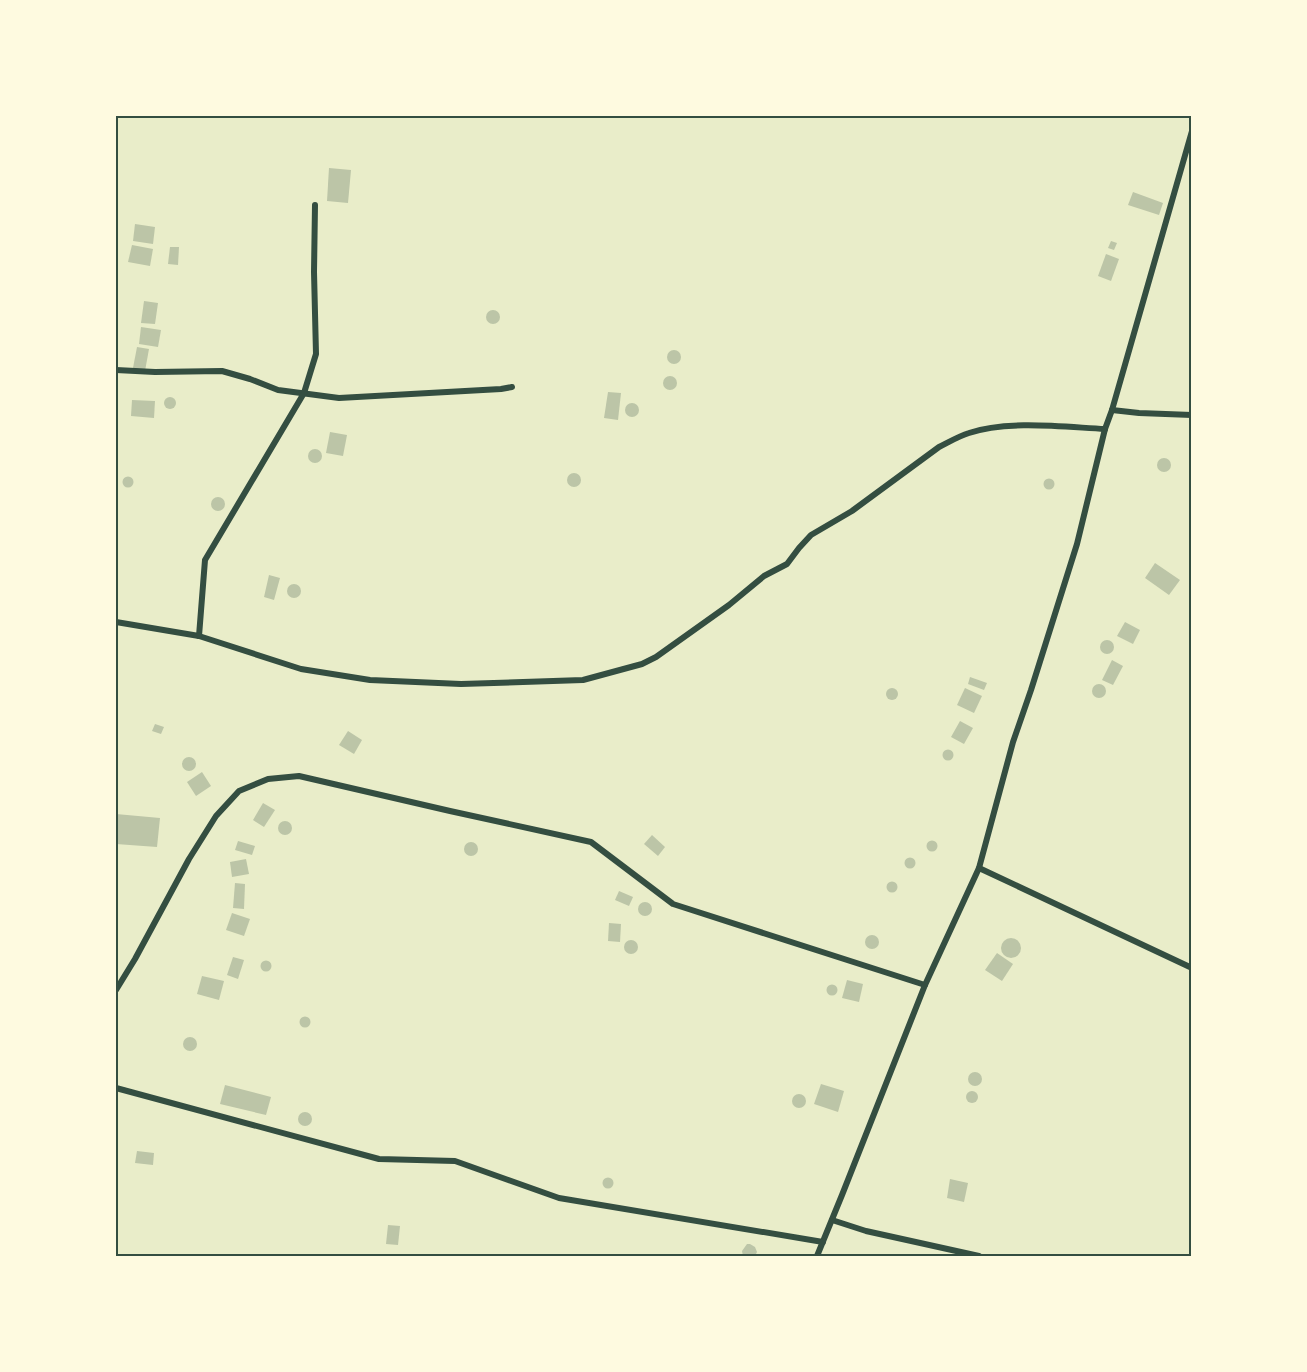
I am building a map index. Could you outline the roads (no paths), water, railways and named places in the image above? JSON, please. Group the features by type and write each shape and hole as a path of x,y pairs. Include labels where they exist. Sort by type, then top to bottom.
{"street":[{"path":"817,1257 925,985 979,868 1013,742 1077,544 1105,429 1191,131"},
{"path":"199,636 205,560 304,393 316,354 315,205"},
{"path":"116,370 222,372 250,378 278,390 339,398 512,387"},
{"path":"1112,410 1191,415"},
{"path":"116,622 199,636 301,669 370,680 460,684 584,680 642,664 656,657 764,576 787,564 811,535 852,511 939,447 953,440 986,429 1010,427 1105,429"},
{"path":"116,990 189,859 216,816 239,791 267,779 299,776 591,842 673,904 925,985"},
{"path":"979,868 1191,968"},
{"path":"116,1088 379,1159 455,1161 559,1198 823,1242"},
{"path":"832,1220 979,1257"}]}
